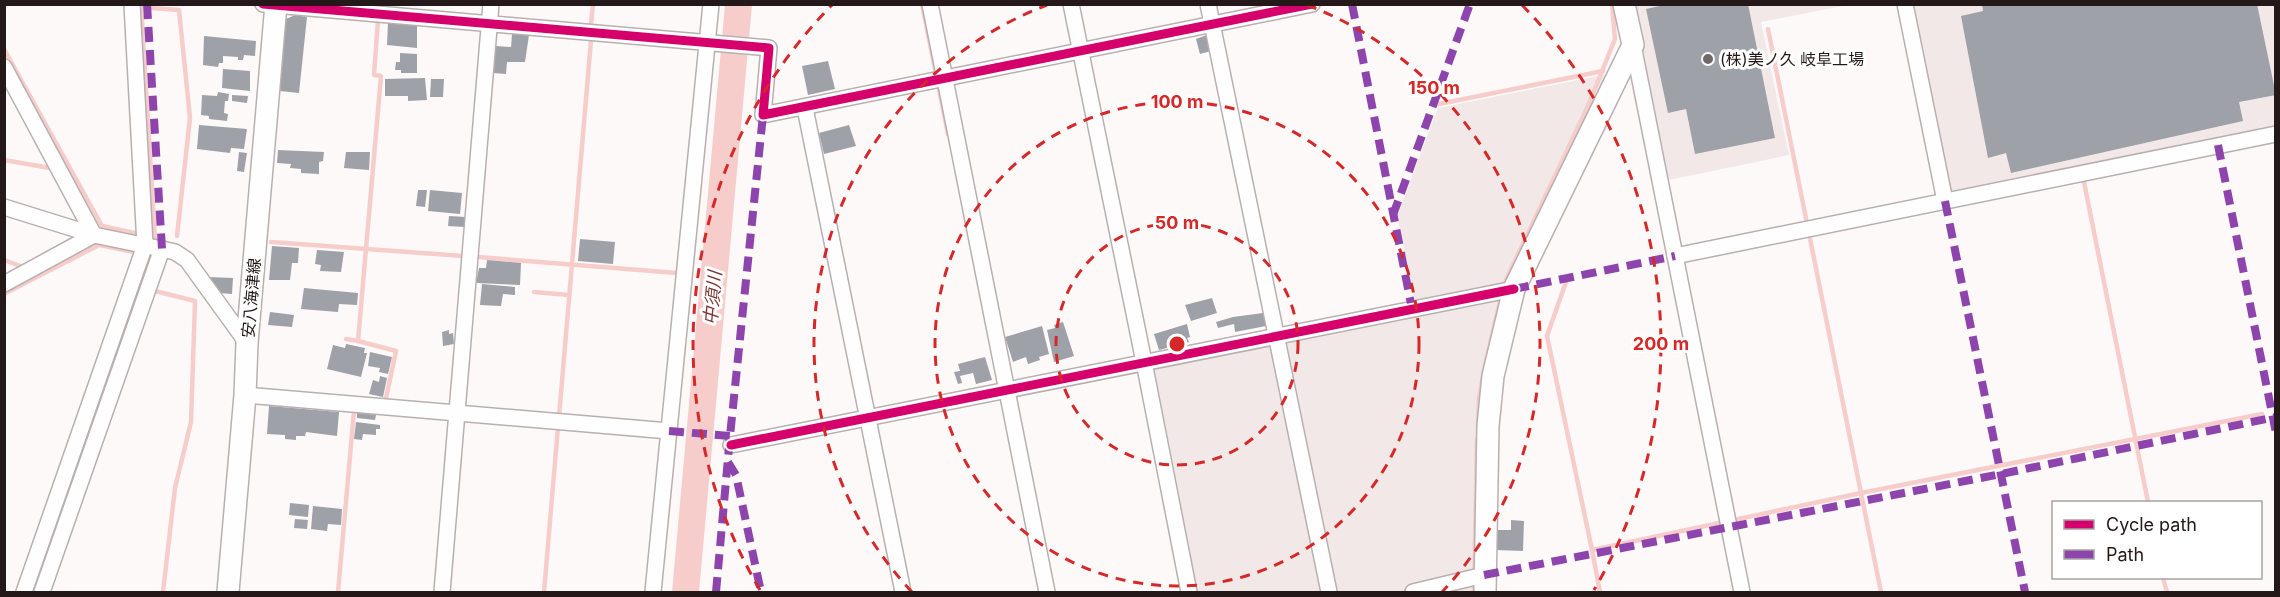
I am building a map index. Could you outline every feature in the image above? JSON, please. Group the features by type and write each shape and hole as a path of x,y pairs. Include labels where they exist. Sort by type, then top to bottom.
{"street":[{"path":"24,592 145,245 132,4"},
{"path":"262,4 769,48 763,115 1312,4"},
{"path":"442,592 491,4"},
{"path":"654,592 669,431 712,43 711,4"},
{"path":"930,4 1047,592"},
{"path":"1071,4 1189,592"},
{"path":"1208,4 1329,592"},
{"path":"1624,4 1742,592"},
{"path":"1905,4 1945,201"},
{"name":"安八海津線","path":"228,592 276,5"},
{"path":"1413,592 1484,584 1488,426 1492,376 1514,289 1632,45"},
{"path":"4,67 94,235"},
{"path":"805,108 903,592"},
{"path":"1674,256 2276,134"},
{"path":"4,207 94,235 175,252 186,260 247,343"},
{"path":"4,284 94,235"},
{"path":"42,592 162,249"},
{"path":"730,445 1514,289"},
{"path":"245,395 669,431"}],"shaded area":[{"name":"(株)美ノ久 岐阜工場","path":"1633,5 1848,5 1761,22 1789,155 1669,180"},
{"path":"1911,5 2275,5 2275,130 1949,196"},
{"path":"1608,74 1510,282 1478,592 1198,592 1154,366 1418,315 1397,216 1438,108"}],"water":[{"name":"中須川","path":"725,5 752,5 699,592 672,592"}],"building":[{"name":"(株)美ノ久 岐阜工場","path":"1669,4 1748,4 1775,138 1695,154 1686,109 1668,113 1646,9"},
{"path":"1982,4 2257,4 2276,95 2239,102 2243,121 2011,173 2006,153 1988,158 1961,16 1983,11"},
{"path":"295,15 307,17 299,93 280,91 286,19"},
{"path":"388,22 417,25 417,48 387,45"},
{"path":"512,34 529,35 525,62 507,62 506,74 493,73 496,46 511,47"},
{"path":"1207,35 1211,51 1200,54 1196,39"},
{"path":"204,36 256,41 255,56 244,55 243,60 238,60 238,57 223,56 223,63 219,63 218,67 203,65"},
{"path":"400,53 417,54 417,73 401,73 401,70 395,70 396,62 400,62"},
{"path":"828,61 835,89 808,95 802,66"},
{"path":"223,69 250,71 250,91 222,88"},
{"path":"425,78 427,100 408,101 408,96 385,96 385,79"},
{"path":"431,79 444,79 443,97 430,97"},
{"path":"218,92 229,94 228,101 225,101 224,113 228,114 227,121 209,119 209,116 201,115 202,95 217,96"},
{"path":"232,95 248,96 247,103 232,101"},
{"path":"199,125 247,129 244,149 231,148 230,153 197,149"},
{"path":"849,125 856,146 824,154 819,133"},
{"path":"278,150 324,152 323,161 319,162 319,174 301,173 301,169 290,168 291,164 277,163"},
{"path":"239,152 247,153 244,172 237,171"},
{"path":"346,152 370,152 369,170 344,168"},
{"path":"418,190 427,190 425,207 416,206"},
{"path":"430,190 462,193 460,214 428,211"},
{"path":"449,216 465,217 465,227 448,226"},
{"path":"580,239 615,242 613,264 578,261"},
{"path":"272,246 299,248 298,263 292,263 290,280 269,280"},
{"path":"317,250 344,252 341,272 320,271 321,265 315,264"},
{"path":"487,260 521,263 520,285 476,283 479,268 486,268"},
{"path":"208,277 233,278 232,294 219,293"},
{"path":"482,284 515,287 515,295 503,294 501,306 480,305"},
{"path":"304,288 358,293 357,305 339,304 338,312 301,309"},
{"path":"1212,298 1217,313 1191,321 1185,305"},
{"path":"270,312 294,315 292,327 268,325"},
{"path":"1263,313 1266,326 1235,332 1234,324 1218,328 1216,322 1233,317"},
{"path":"1063,322 1074,356 1054,362 1047,330"},
{"path":"1187,324 1189,342 1159,350 1154,334"},
{"path":"1042,326 1049,354 1028,364 1026,357 1013,362 1005,337"},
{"path":"449,330 449,334 453,333 454,344 443,346 442,332"},
{"path":"346,344 365,348 364,353 367,353 361,377 327,369 333,345 345,348"},
{"path":"370,352 392,357 388,374 379,372 380,368 368,366"},
{"path":"985,357 992,380 976,384 973,373 960,376 962,383 958,384 954,372 960,371 958,364"},
{"path":"380,376 387,378 383,397 369,394 373,380 379,382"},
{"path":"269,406 339,412 337,436 306,432 305,436 296,436 296,440 285,439 285,435 267,434"},
{"path":"357,412 376,415 375,420 357,418"},
{"path":"356,422 380,425 380,429 376,429 376,435 363,434 362,440 354,439"},
{"path":"290,503 309,505 308,517 289,515"},
{"path":"313,506 342,509 341,525 328,524 327,531 311,529"},
{"path":"295,519 308,520 307,529 294,528"},
{"path":"1511,520 1524,521 1523,551 1495,550 1495,530 1511,530"}],"waterway":[{"path":"141,4 155,240"},
{"path":"591,24 593,4"},
{"path":"922,4 948,134"},
{"path":"1478,425 1479,398 1504,284 1588,106 1615,39 1612,4"},
{"path":"151,8 179,10 190,118 177,236"},
{"path":"378,20 374,75 381,76 358,341 396,351 385,403"},
{"path":"1768,29 1861,493 2262,414"},
{"path":"559,417 591,40"},
{"path":"4,49 102,226 139,234"},
{"path":"1439,104 1603,71"},
{"path":"4,160 50,168"},
{"path":"2083,177 2148,501"},
{"path":"271,242 463,256"},
{"path":"4,294 99,245 134,252"},
{"path":"478,257 677,273"},
{"path":"4,260 23,267"},
{"path":"1566,282 1547,336 1592,550 1861,493 1881,592"},
{"path":"155,291 195,301 191,422 175,488 163,592"},
{"path":"534,292 569,295"},
{"path":"346,339 358,341"},
{"path":"338,592 354,411"},
{"path":"544,592 558,427"},
{"path":"1474,592 1477,439"},
{"path":"1592,550 1600,592"},
{"path":"2163,579 2167,592"}],"marked path":[{"path":"147,4 162,249"},
{"path":"1352,4 1412,309"},
{"path":"1393,215 1470,4"},
{"path":"716,592 763,115"},
{"path":"2218,145 2276,433"},
{"path":"1945,201 2025,592"},
{"path":"1514,289 1675,256"},
{"path":"1484,575 2001,474 2276,417"},
{"path":"669,431 730,436"},
{"path":"728,462 736,475 761,592"}],"cycle path":[{"path":"263,4 769,48 763,115 1312,4"},
{"path":"731,445 1514,289"}],"place":[{"name":"(株)美ノ久 岐阜工場","path":"1708,59"}]}
